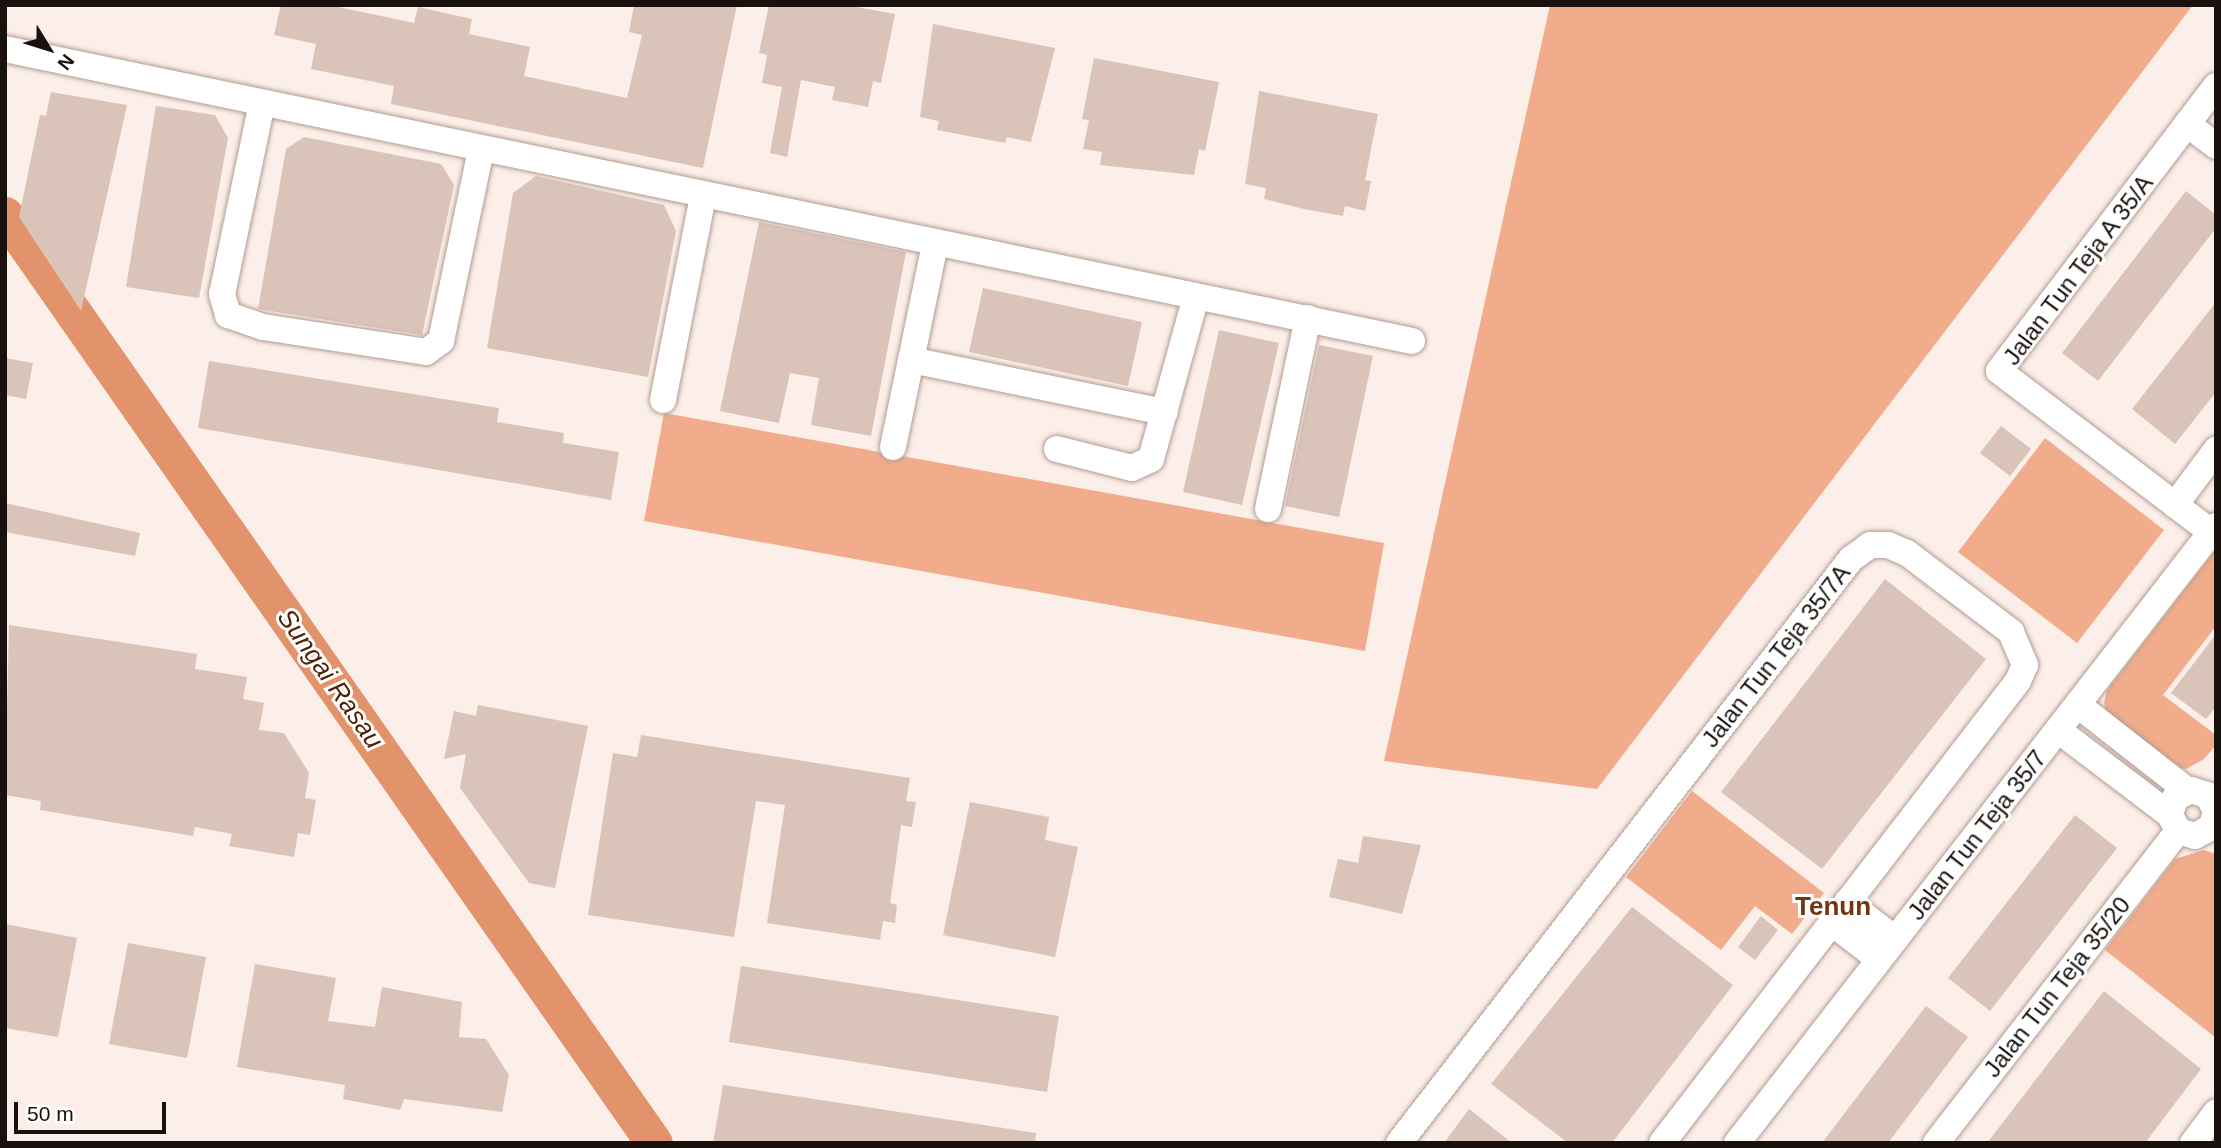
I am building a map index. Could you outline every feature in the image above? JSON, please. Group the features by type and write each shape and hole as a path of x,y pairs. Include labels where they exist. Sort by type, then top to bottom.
{"street":[{"path":"5,50 1412,341"},
{"path":"2216,86 2187,124 2216,146"},
{"path":"262,103 222,294 228,315 262,327 426,352 441,341 481,149"},
{"name":"Jalan Tun Teja A 35/A","path":"2187,124 1999,371 2175,505 2213,529"},
{"path":"663,400 703,196"},
{"path":"893,447 935,244"},
{"path":"1058,449 1143,466 1151,459 1196,297"},
{"path":"1268,509 1308,318"},
{"path":"911,360 1165,412"},
{"path":"2175,505 2216,450"},
{"name":"Jalan Tun Teja 35/7","path":"1737,1143 2213,529"},
{"name":"Jalan Tun Teja 35/7A","path":"1399,1143 1851,559 1870,545 1888,545 1907,553 2011,632 2025,665 1840,913 1662,1143"},
{"path":"2058,730 2174,823 2195,836 2210,808 2078,705"},
{"name":"Jalan Tun Teja 35/20","path":"1936,1143 2174,823 2175,798 2210,808"},
{"path":"1840,913 1887,949"},
{"path":"2193,1143 2216,1114"}],"shaded area":[{"path":"1550,5 2193,5 1597,789 1384,761"},
{"path":"664,413 1384,543 1365,651 644,521"},
{"path":"2045,438 2164,530 2077,643 1958,552"},
{"path":"2216,549 2216,626 2163,695 2216,735 2216,745 2204,759 2186,769 2176,767 2106,711 2104,703 2107,690"},
{"path":"1692,791 1824,893 1792,934 1755,906 1721,950 1626,877"},
{"path":"2204,850 2216,854 2216,1038 2105,950 2175,859"}],"building":[{"path":"281,5 329,5 414,23 418,7 472,19 469,34 530,47 524,76 627,98 642,35 629,32 634,5 737,5 703,168 391,104 394,86 311,69 316,44 274,35"},
{"path":"769,5 846,5 895,14 881,83 873,81 868,107 832,100 835,87 801,80 787,157 770,153 782,87 762,83 767,55 759,53"},
{"path":"933,24 1055,48 1031,142 1007,137 1005,143 937,130 939,121 920,117"},
{"path":"1094,58 1219,82 1205,151 1199,149 1194,175 1100,165 1102,152 1083,149 1089,120 1082,119"},
{"path":"1259,91 1378,114 1365,180 1371,181 1365,211 1345,206 1343,216 1304,209 1264,199 1266,188 1245,184"},
{"path":"51,92 127,105 81,311 19,217 40,115 46,116"},
{"path":"156,106 215,115 228,138 199,298 126,287"},
{"path":"304,137 441,164 454,185 422,335 258,309 286,149"},
{"path":"536,176 664,205 676,231 648,377 487,348 513,193"},
{"path":"2186,191 2216,215 2216,228 2098,381 2062,353"},
{"path":"759,222 906,252 871,436 811,425 819,378 790,373 779,423 720,411"},
{"path":"983,288 1142,322 1128,386 969,352"},
{"path":"2216,302 2216,392 2175,444 2132,409"},
{"path":"1219,330 1279,343 1242,505 1183,492"},
{"path":"1319,345 1373,356 1339,517 1285,506"},
{"path":"5,358 33,363 26,399 5,395"},
{"path":"209,361 499,408 497,422 564,433 563,443 619,452 611,500 198,428"},
{"path":"2001,426 2031,449 2010,476 1980,453"},
{"path":"5,503 140,533 135,556 5,532"},
{"path":"1885,579 1986,659 1822,869 1721,792"},
{"path":"9,625 197,654 195,669 247,677 243,699 264,703 259,730 284,733 309,773 305,798 316,800 310,835 298,833 294,857 229,846 232,834 195,827 193,836 40,810 41,801 5,795"},
{"path":"2216,634 2216,707 2206,719 2171,693"},
{"path":"478,705 588,726 555,888 529,883 460,788 466,754 444,759 454,711 476,716"},
{"path":"641,735 910,778 906,801 916,802 912,827 901,825 890,903 897,905 895,923 883,921 880,940 767,923 785,805 756,801 734,937 588,915 613,753 637,757"},
{"path":"970,802 1049,817 1045,840 1078,847 1055,957 943,935"},
{"path":"2075,815 2117,848 1990,1011 1948,978"},
{"path":"1363,836 1421,845 1402,914 1329,897 1338,859 1358,863"},
{"path":"1632,907 1733,985 1612,1143 1568,1143 1491,1084"},
{"path":"1761,916 1778,930 1755,960 1738,947"},
{"path":"5,924 77,938 58,1037 5,1028"},
{"path":"128,943 206,957 187,1058 109,1044"},
{"path":"255,964 336,978 328,1021 375,1027 382,987 462,1002 459,1037 486,1039 509,1075 502,1112 404,1099 400,1110 343,1099 345,1085 237,1067"},
{"path":"741,966 1059,1016 1047,1092 729,1042"},
{"path":"2104,991 2201,1069 2145,1143 1987,1143"},
{"path":"1926,1006 1968,1037 1888,1143 1822,1143"},
{"path":"723,1085 1036,1133 1035,1143 713,1143"},
{"path":"1469,1109 1512,1143 1444,1143"}],"waterway":[{"name":"Sungai Rasau","path":"5,215 654,1143"}],"district":[{"name":"Tenun","path":"1833,907"}]}
